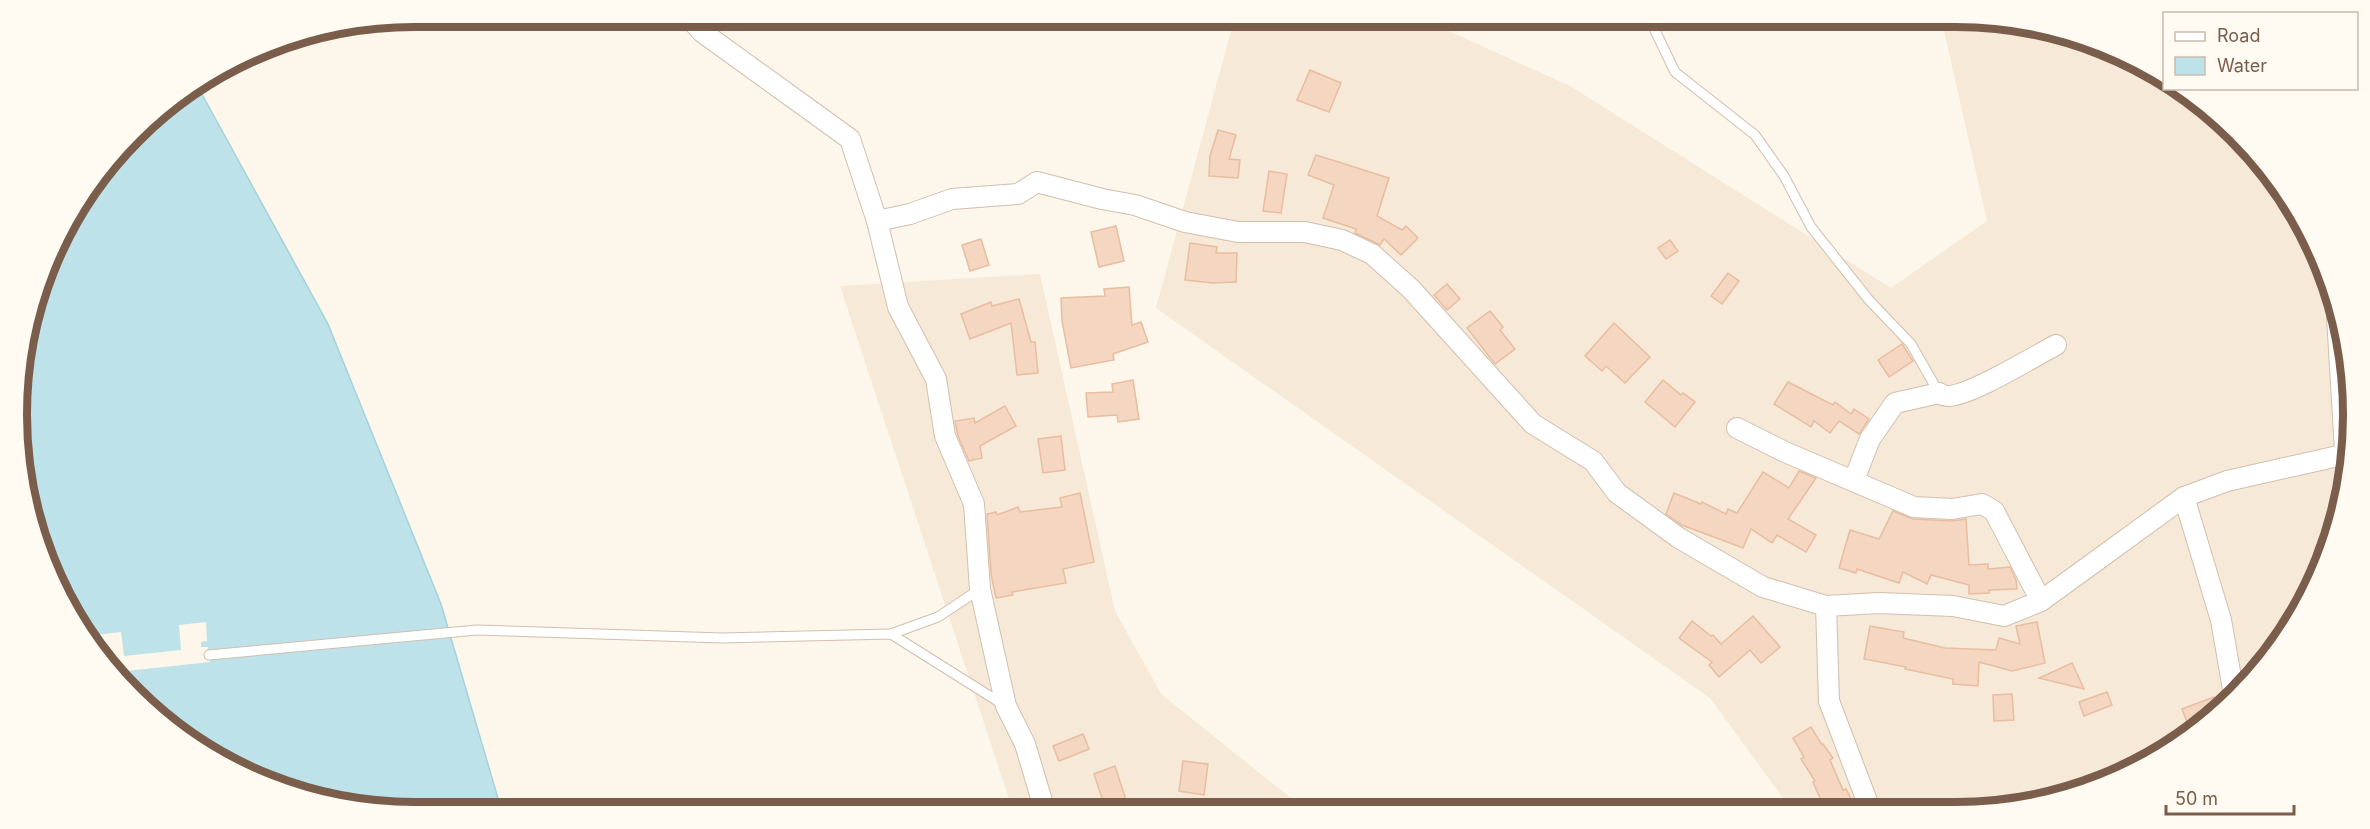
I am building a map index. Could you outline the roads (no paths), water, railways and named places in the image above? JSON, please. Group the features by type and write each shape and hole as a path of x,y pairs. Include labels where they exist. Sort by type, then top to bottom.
{"street":[{"path":"698,27 850,139 877,221 898,307 936,379 945,436 974,504 981,589 1006,706 1025,744 1042,802"},
{"path":"877,221 910,214 952,199 1018,194 1037,182 1102,199 1135,204 1185,222 1238,232 1305,232 1342,240 1372,254 1412,289 1533,424 1593,461 1617,493 1679,538 1762,587 1826,606 1879,603 1953,606 2004,616 2041,601 2184,497 2227,481 2340,461"},
{"path":"1854,480 1870,439 1895,402 1939,393 1950,396 1974,388 2056,345"},
{"path":"1737,428 1785,452 1914,507 1952,509 1982,504 1994,511 2041,601"},
{"path":"2184,497 2221,620 2232,686"},
{"path":"1826,606 1829,701 1867,802"}],"lane":[{"path":"1654,27 1676,72 1755,135 1784,176 1811,227 1869,300 1911,344 1939,393"},
{"path":"209,656 477,630 722,638 891,634 938,617 981,589"},
{"path":"891,634 1006,706"}],"water":[{"path":"200,91 328,324 441,604 499,802 414,802 364,799 314,789 266,773 243,762 199,737 140,689 92,630 56,563 34,490 28,440 30,364 40,314 56,266 92,199 140,140"}]}
